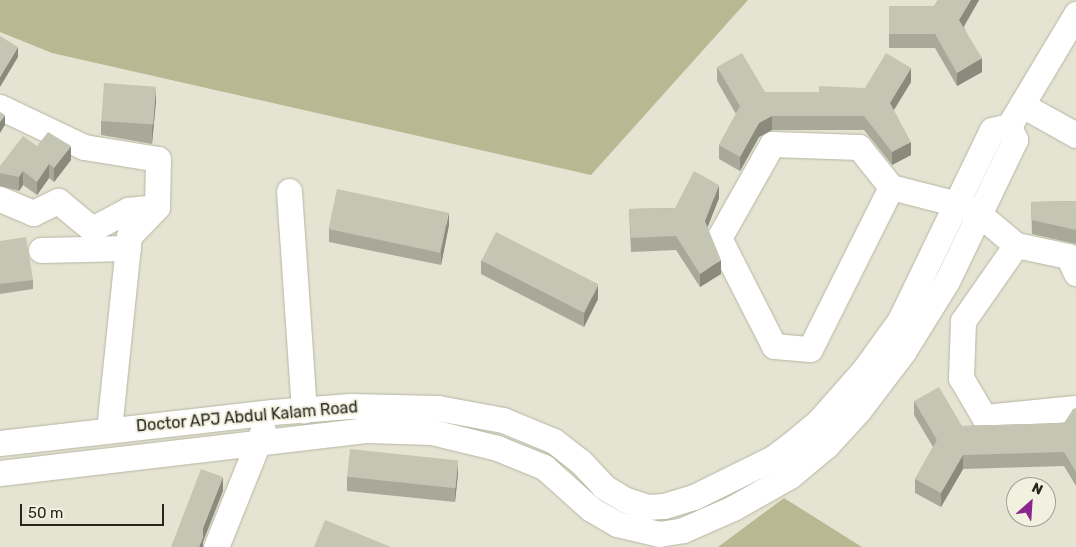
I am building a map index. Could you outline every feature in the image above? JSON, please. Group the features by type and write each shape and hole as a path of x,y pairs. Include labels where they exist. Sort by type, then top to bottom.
{"street":[{"path":"5,442 6,472 367,430 432,432 497,448 544,467 591,509 651,540 683,530 733,508 790,476 827,445 903,352 947,282 992,130 1009,126 1076,14"},
{"path":"1022,105 1076,135"},
{"path":"0,106 84,147 158,160 157,207 129,236 93,462"},
{"path":"891,187 810,349 774,346 719,238 772,144 859,147 891,187 968,209 1016,245 1068,256 1076,273"},
{"path":"289,191 304,410"},
{"path":"0,199 33,213 58,201 92,228 128,210 157,207"},
{"path":"651,540 656,506 702,493 773,458 819,421 864,370 895,328 968,209"},
{"path":"1016,245 963,321 961,378 984,417 1076,408"},
{"path":"41,250 128,248"},
{"name":"Doctor APJ Abdul Kalam Road","path":"5,442 272,412 350,406 438,408 503,420 554,442 580,461 604,487 656,506"},
{"path":"216,547 272,412"}],"shaded area":[{"path":"0,0 748,0 591,175 52,53 0,32"},
{"path":"784,498 862,547 718,547"}],"building":[{"path":"938,0 971,0 959,20 982,58 957,73 935,34 889,34 889,6 934,6"},
{"path":"0,36 18,47 0,77"},
{"path":"742,53 765,92 819,92 819,86 865,88 886,53 911,68 890,103 911,142 892,152 864,116 772,116 759,123 740,157 719,145 740,106 717,67"},
{"path":"104,83 156,87 153,125 101,121"},
{"path":"0,112 5,115 0,122"},
{"path":"48,132 71,146 54,168 49,164 37,182 23,171 19,177 0,173 0,166 23,136 37,146"},
{"path":"694,171 719,185 705,221 721,260 700,274 676,236 631,238 629,209 675,208"},
{"path":"337,189 449,213 440,253 328,229"},
{"path":"1076,201 1076,230 1032,220 1031,202"},
{"path":"496,232 598,284 584,313 481,261"},
{"path":"26,237 33,280 0,284 0,241"},
{"path":"939,387 962,426 1064,423 1073,409 1076,408 1076,472 1064,452 963,455 941,493 915,479 937,440 914,401"},
{"path":"350,449 458,460 455,488 347,477"},
{"path":"201,469 223,477 203,528 203,537 199,547 171,547"},
{"path":"325,520 391,547 314,547"}]}
